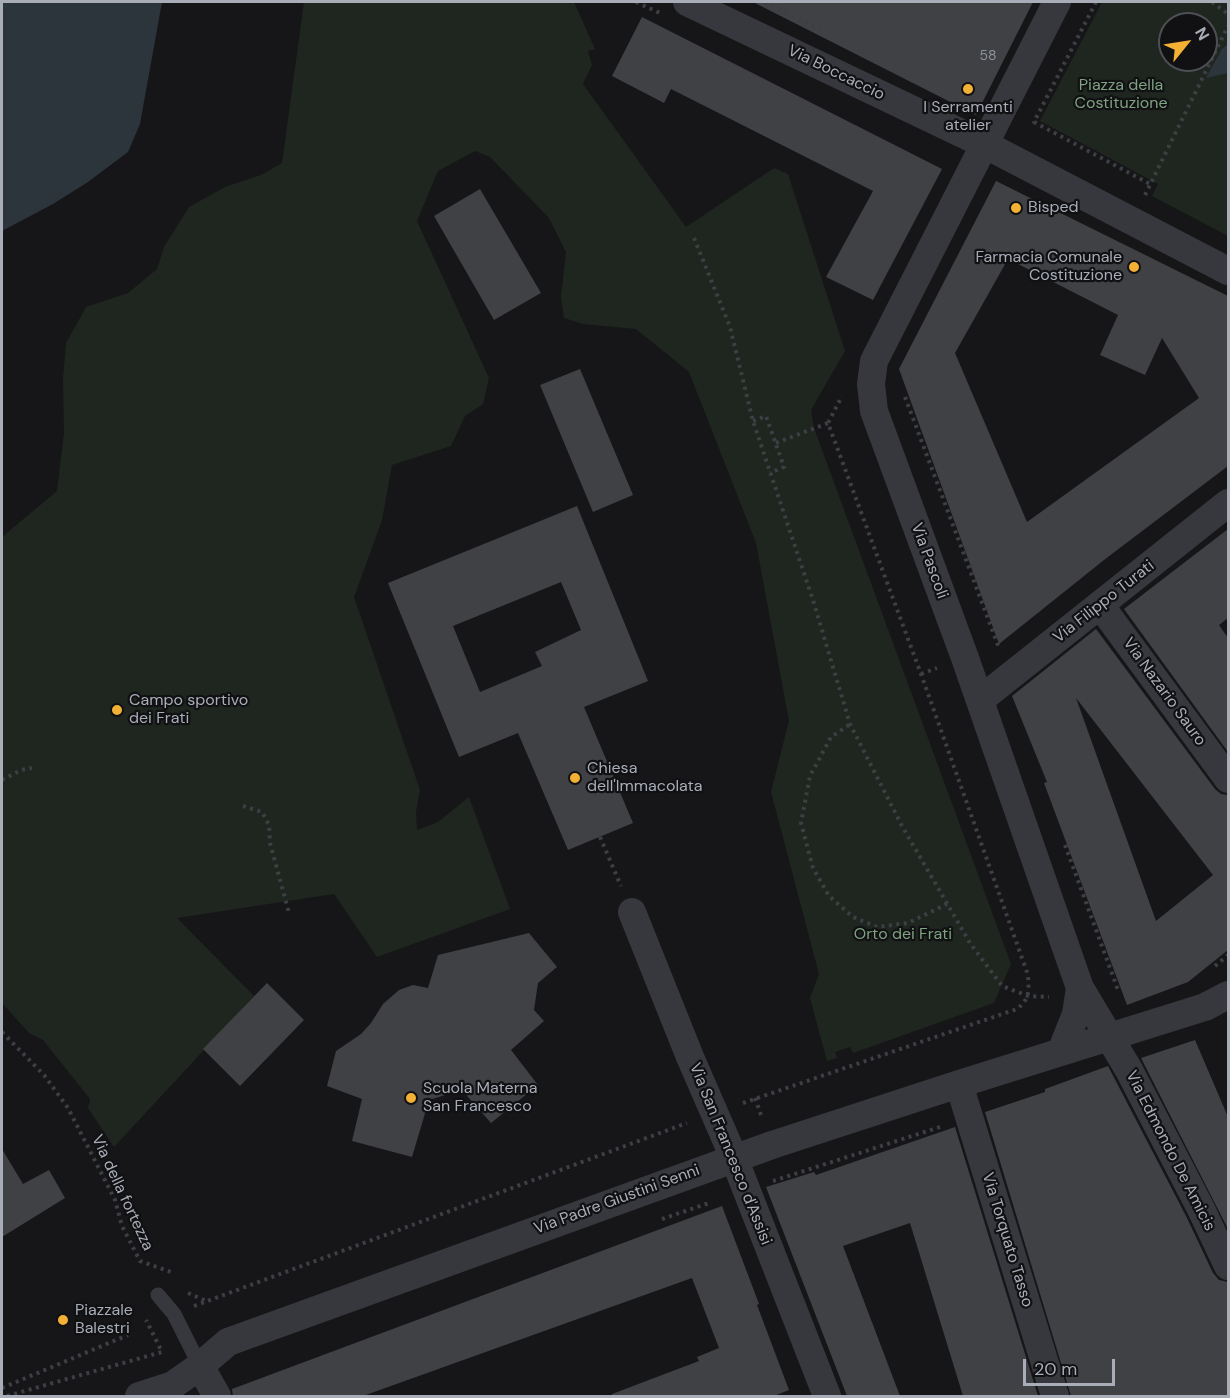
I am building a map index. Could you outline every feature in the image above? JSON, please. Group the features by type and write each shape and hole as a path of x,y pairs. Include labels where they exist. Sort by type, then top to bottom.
{"street":[{"name":"Via Boccaccio","path":"687,2 984,144"},
{"path":"1057,2 984,144 1228,271"},
{"name":"Via Pascoli","path":"984,144 874,361 871,384 874,411 980,700 1076,1014 1061,1052"},
{"name":"Via Filippo Turati","path":"980,700 1228,503"},
{"name":"Via Nazario Sauro","path":"1100,604 1228,779"},
{"name":"Via San Francesco d'Assisi","path":"632,912 690,1057 734,1158 827,1396"},
{"name":"Via Pascoli","path":"1068,993 1110,1037"},
{"name":"Via Padre Giustini Senni","path":"139,1396 173,1385 228,1342 734,1158 1205,1007 1228,995"},
{"name":"Via Edmondo De Amicis","path":"1110,1037 1196,1199 1228,1266"},
{"name":"Via Torquato Tasso","path":"959,1084 1055,1396"},
{"path":"200,1366 217,1396"}],"lane":[{"path":"158,1295 174,1314 200,1366"}],"path":[{"path":"636,2 662,14"},
{"path":"765,2 828,34"},
{"path":"1096,2 1034,122 1150,184"},
{"path":"1212,2 1228,14"},
{"path":"1145,195 1228,26"},
{"path":"694,238 730,327 753,421 813,600 850,724 902,826 947,904 970,943 1002,986 1028,996 1068,993"},
{"path":"902,390 999,648 1001,646"},
{"path":"776,443 828,423 844,392"},
{"path":"753,421 766,416 784,467 770,473"},
{"path":"186,1293 207,1301 715,1113 1017,1010 1025,1002 1028,996 1028,975 921,674 828,423"},
{"path":"850,724 831,737 810,776 801,823 813,868 829,896 853,917 877,927 908,923 947,904"},
{"path":"2,780 21,770 32,768"},
{"path":"243,807 261,812 269,825 270,843 289,913"},
{"path":"1061,835 1121,997"},
{"path":"600,837 632,912"},
{"path":"1212,969 1228,955"},
{"name":"Via della fortezza","path":"2,1032 45,1075 68,1108 115,1200 122,1226 140,1262 174,1273"},
{"path":"763,1185 948,1124"},
{"path":"652,1223 714,1201"},
{"path":"7,1396 162,1352 145,1317"},
{"path":"2,1388 128,1335"}],"green space":[{"name":"Orto dei Frati","path":"304,2 574,2 595,49 588,51 592,65 583,84 686,227 774,168 788,174 845,351 811,410 814,428 1011,964 994,1003 853,1053 850,1047 835,1052 837,1058 827,1061 810,998 819,974 771,792 789,721 756,543 689,372 636,329 583,324 564,318 561,297 566,252 549,218 490,157 475,151 438,171 417,221 489,378 483,404 465,416 451,446 392,465 382,520 354,597 420,790 416,812 417,830 438,822 469,797 510,909 377,957 334,894 177,918 254,996 114,1147 88,1108 90,1099 43,1040 29,1033 2,1003 2,537 57,491 64,433 63,379 66,343 86,307 128,293 157,269 164,247 189,207 225,187 261,175 282,163"},
{"name":"Piazza della Costituzione","path":"1102,2 1228,2 1228,236 1152,196 1158,184 1040,121"}],"shaded area":[{"path":"2,2 162,2 140,124 128,152 88,182 53,204 2,231"},
{"path":"1228,44 1228,73 1206,78 1209,72 1218,72 1218,56"}],"building":[{"path":"753,2 1033,2 976,115"},
{"path":"642,17 942,169 873,300 826,277 873,191 671,89 664,103 612,76"},
{"path":"996,181 1228,296 1228,466 1104,560 999,644 899,369","holes":["1008,259 1118,315 1100,355 1145,375 1162,338 1199,398 1027,522 955,353"]},
{"path":"480,189 541,293 494,320 434,216"},
{"path":"580,369 633,495 593,512 540,385"},
{"path":"577,506 648,681 584,707 633,823 568,850 518,733 459,757 388,583","holes":["561,582 581,630 535,652 542,666 480,692 453,626"]},
{"path":"1228,529 1228,618 1219,625 1228,638 1228,752 1124,609"},
{"path":"1096,629 1215,789 1221,794 1228,795 1228,950 1188,982 1127,1005 1044,783 1047,782 1012,696","holes":["1076,698 1213,875 1156,921"]},
{"path":"529,933 557,967 538,983 534,1010 544,1021 511,1050 538,1085 491,1123 462,1090 429,1100 412,1157 352,1141 362,1099 327,1086 336,1051 361,1034 383,1004 399,990 413,985 428,988 438,955"},
{"path":"267,983 304,1020 240,1086 203,1049"},
{"path":"1195,1040 1228,1117 1228,1229 1141,1058"},
{"path":"1108,1066 1213,1273 1219,1280 1228,1282 1228,1396 1071,1396 985,1112 1045,1092 1045,1089"},
{"path":"955,1127 1038,1396 963,1396 910,1223 843,1246 900,1396 847,1396 766,1187 814,1172 816,1175"},
{"path":"2,1149 23,1184 49,1170 65,1198 2,1237"},
{"path":"722,1206 789,1390 774,1396 612,1396 612,1394 699,1361 697,1357 719,1348 692,1278 363,1396 233,1396 232,1389"}],"place":[{"name":"I Serramenti atelier","path":"968,89"},
{"name":"Bisped","path":"1016,208"},
{"name":"Farmacia Comunale Costituzione","path":"1134,267"},
{"name":"Campo sportivo dei Frati","path":"117,710"},
{"name":"Chiesa dell'Immacolata","path":"575,778"},
{"name":"Scuola Materna San Francesco","path":"411,1098"},
{"name":"Piazzale Balestri","path":"63,1320"}]}
